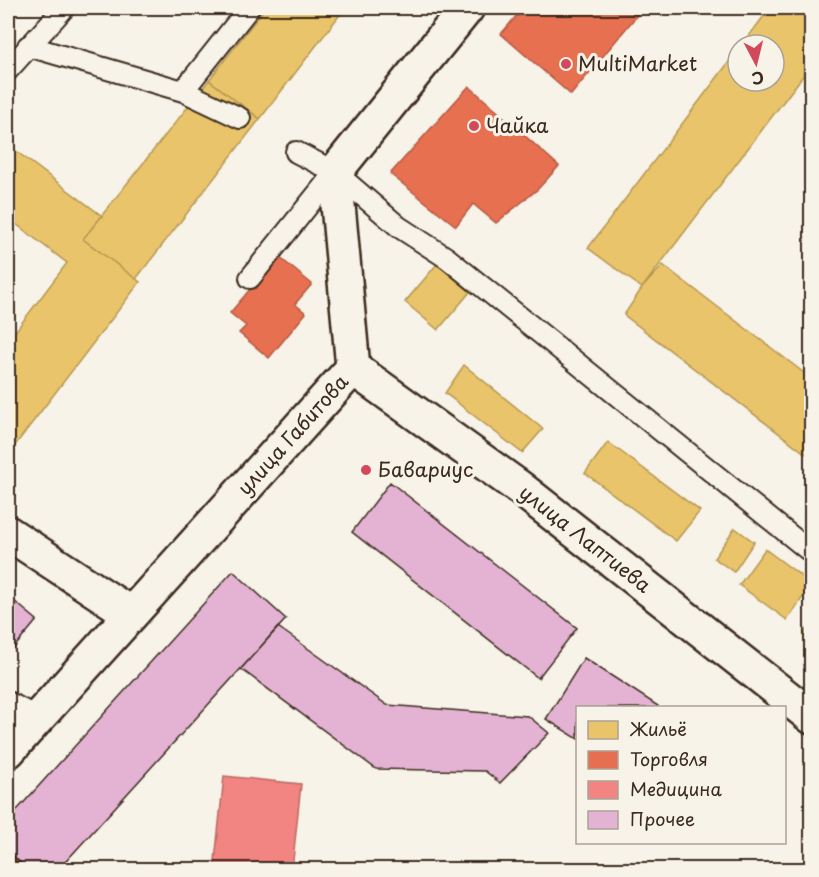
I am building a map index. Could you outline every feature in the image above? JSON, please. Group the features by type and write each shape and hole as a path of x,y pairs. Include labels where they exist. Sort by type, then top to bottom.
{"street":[{"path":"335,172 467,8"},
{"name":"улица Габитова","path":"8,751 353,368 335,172"},
{"name":"улица Лаптиева","path":"353,368 447,438 520,488 812,717"},
{"path":"8,533 131,614"}],"lane":[{"path":"8,70 64,8"},
{"path":"183,91 249,8"},
{"path":"28,46 183,91 240,118"},
{"path":"296,152 335,172 399,227 447,258 812,553"},
{"path":"250,278 335,172"},
{"path":"8,702 38,718"}],"building: Жильё":[{"path":"265,8 345,8 260,119 209,80"},
{"path":"770,8 812,8 812,64 642,288 588,248 726,66 726,93 786,93 786,33 751,33"},
{"path":"209,80 260,119 136,279 83,239"},
{"path":"8,145 102,216 83,239 140,282 13,448 8,444 8,341 67,263 8,218"},
{"path":"437,264 470,292 438,330 405,302"},
{"path":"663,265 812,379 810,457 624,315 642,288"},
{"path":"464,365 543,429 522,453 445,393"},
{"path":"608,442 700,511 676,541 585,473"},
{"path":"735,528 754,542 734,572 714,558"},
{"path":"765,549 812,584 787,620 739,585"},
{"path":"812,622 812,639 804,633"}],"building: Торговля":[{"name":"MultiMarket","path":"523,8 643,8 571,95 501,34"},
{"name":"Чайка","path":"469,86 559,166 538,189 496,223 473,204 456,226 390,174"},
{"path":"278,256 312,284 295,304 306,313 269,358 239,333 246,326 230,313"},
{"path":"8,851 24,867 22,870 8,870"}],"building: Медицина":[{"path":"224,776 301,784 292,870 214,870"}],"building: Прочее":[{"path":"390,482 577,628 538,678 352,532"},
{"path":"233,571 286,619 58,870 28,870 8,851 8,820"},
{"path":"8,596 37,620 8,655"},
{"path":"278,627 387,705 528,716 549,733 500,783 485,771 376,769 241,669"},
{"path":"584,658 658,706 576,706 576,738 546,719"}],"place":[{"name":"MultiMarket","path":"566,64"},
{"name":"Чайка","path":"474,126"},
{"name":"Бавариус","path":"366,470"}]}
